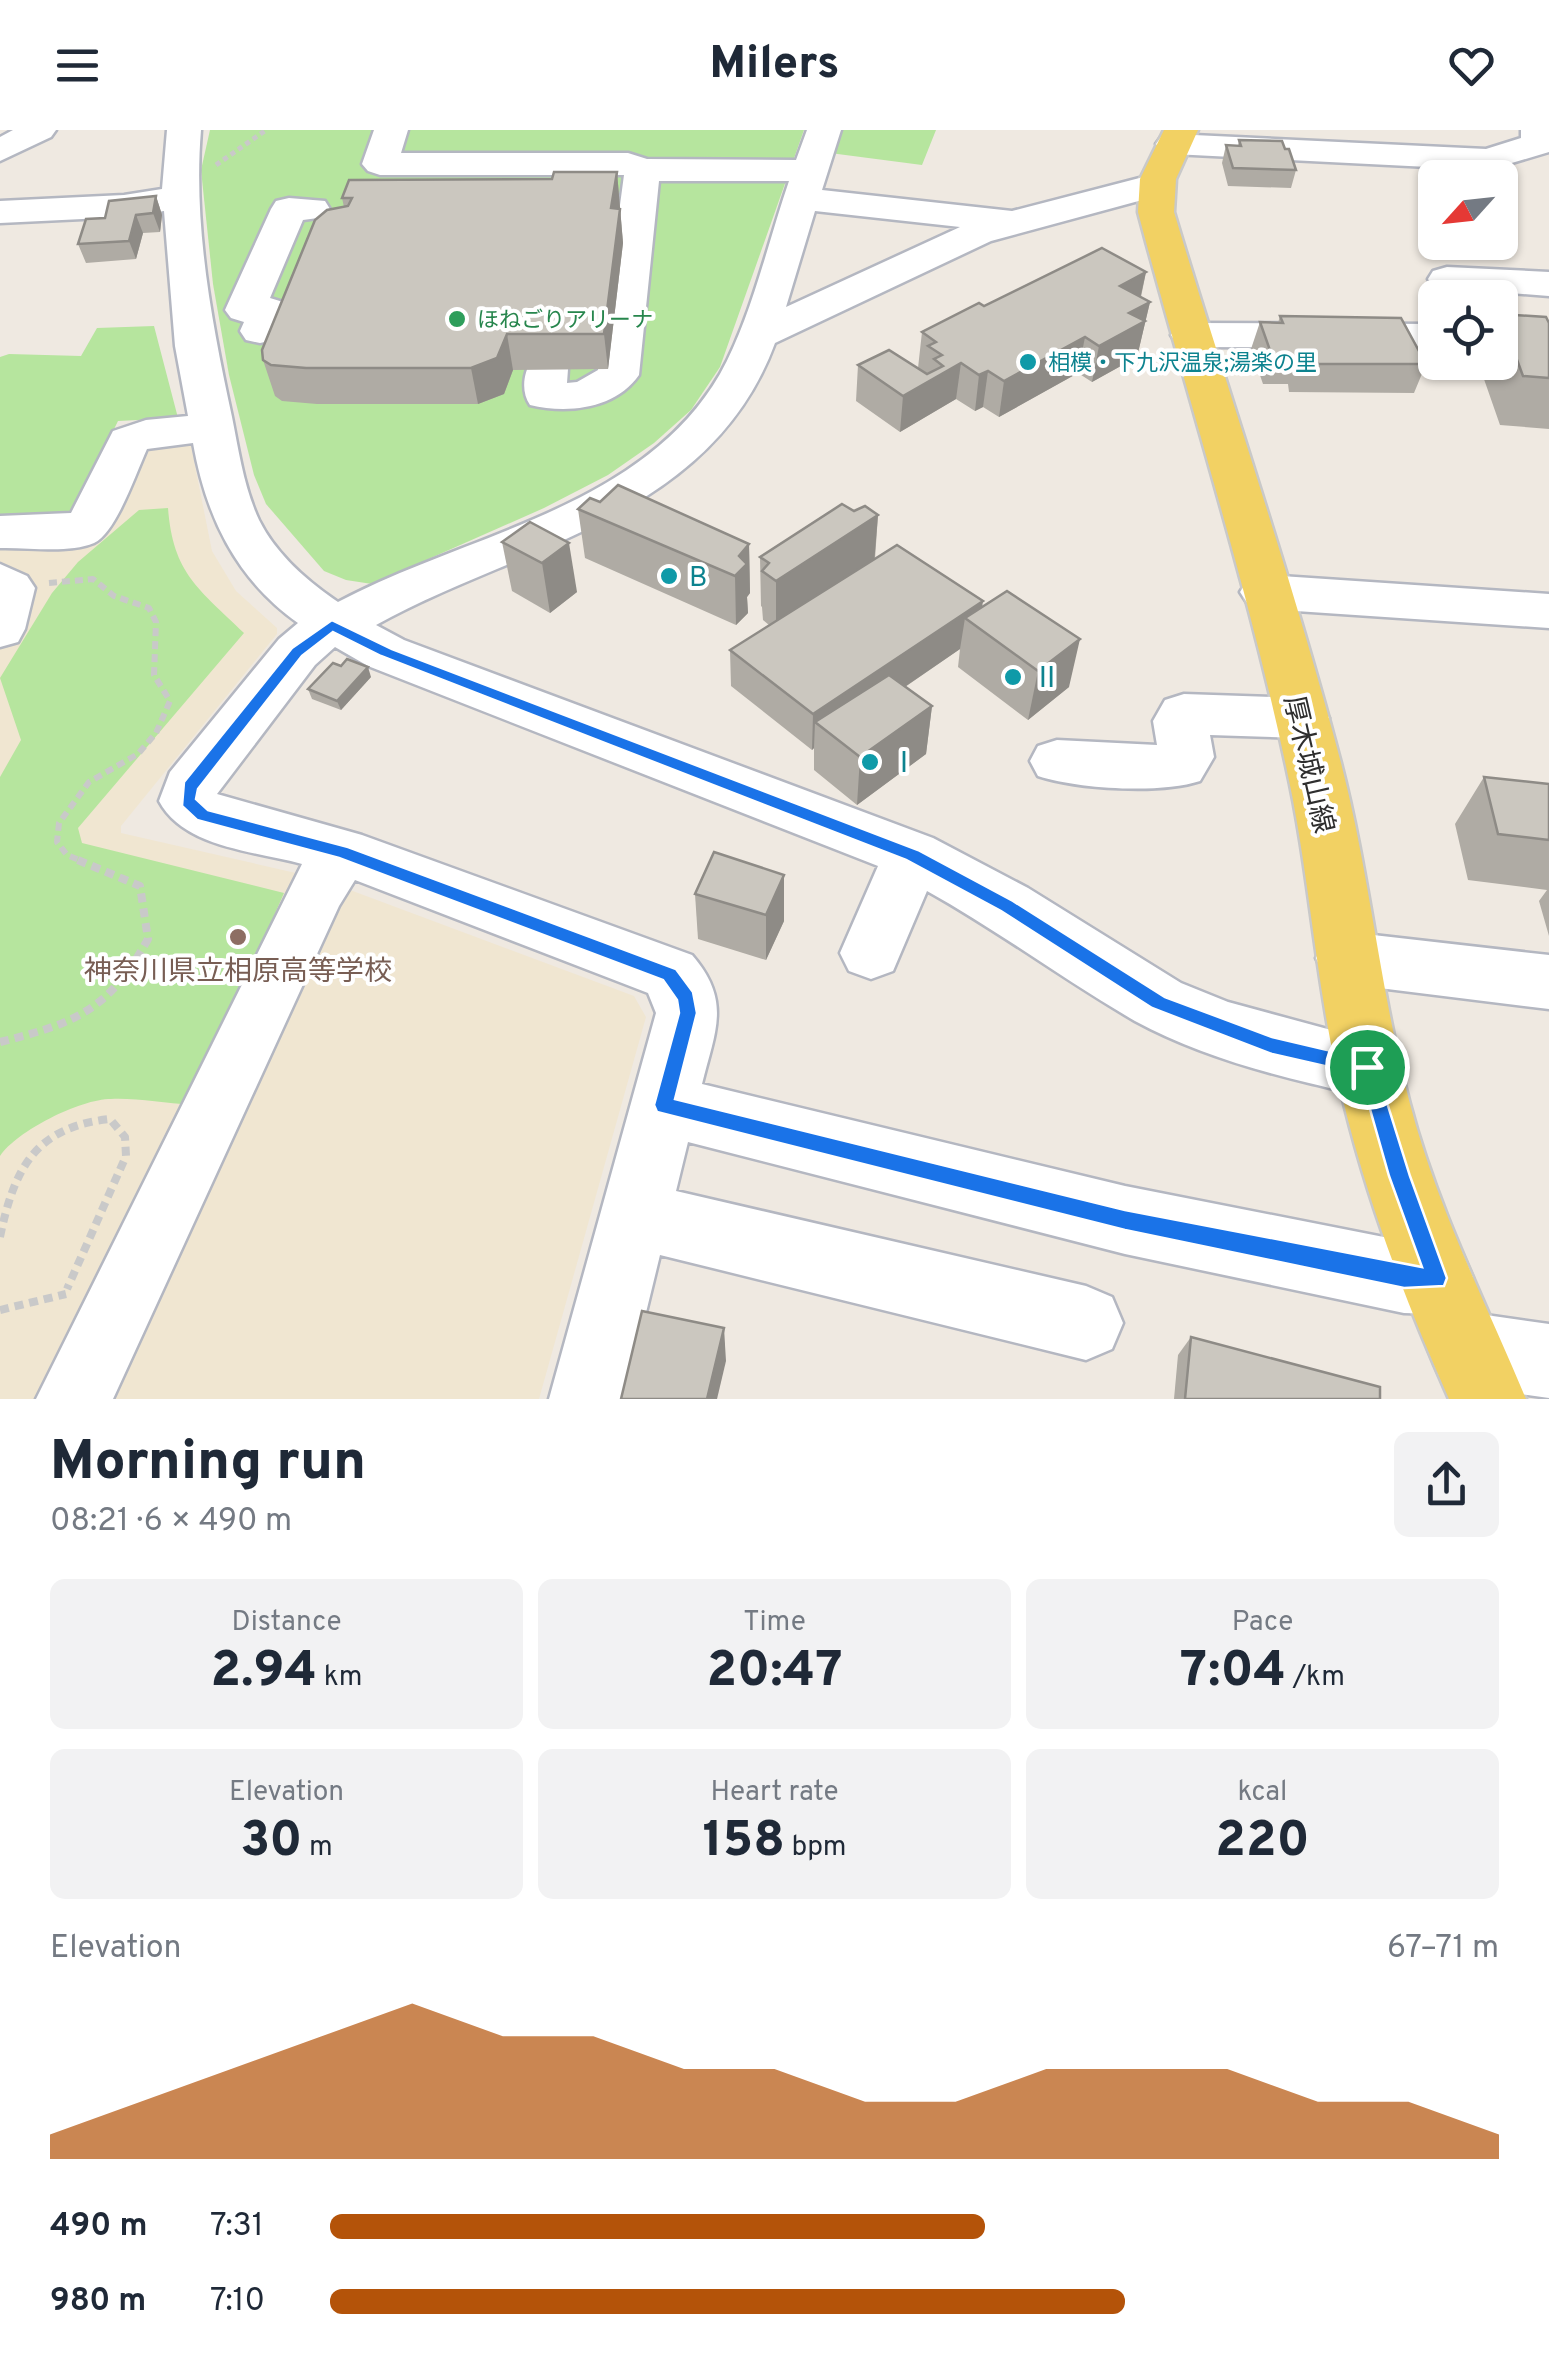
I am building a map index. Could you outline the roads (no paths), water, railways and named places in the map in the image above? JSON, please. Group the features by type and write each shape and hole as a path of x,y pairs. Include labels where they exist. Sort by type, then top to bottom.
{"main road":[{"name":"厚木城山線","path":"1170,153 1156,212 1302,718 1331,852 1367,1067 1388,1143 1436,1278 1476,1374"}],"street":[{"path":"0,151 39,130"},
{"path":"184,130 179,164 193,184 196,346 210,428 230,506 274,576 332,625 434,671 912,855 1007,906 1158,1002 1272,1045 1367,1067"},
{"path":"391,130 366,158 415,177 628,164 640,184 618,376 587,396 544,396 547,369"},
{"path":"588,1399 688,1013 686,998 670,974 342,852 203,815 188,801 190,787 297,652 332,625 586,511 667,461 725,399 748,359 781,176 824,130"},
{"path":"755,337 978,234 1170,153 1488,160 1541,139 1549,182"},
{"path":"640,184 683,164 781,176 1011,222"},
{"path":"580,198 640,184 781,176"},
{"path":"0,212 124,206 193,184"},
{"path":"260,331 269,310 246,310 227,279 310,220"},
{"path":"1447,279 1549,284"},
{"path":"1191,335 1418,336"},
{"path":"0,532 72,532 90,522 129,441 146,433 210,428"},
{"path":"1265,592 1549,612"},
{"path":"1057,761 1175,767 1187,757 1180,721 1184,714 1302,718"},
{"path":"85,1376 315,894 342,852"},
{"path":"870,953 912,855"},
{"path":"1348,958 1549,982"},
{"path":"664,1105 1125,1220 1404,1277 1436,1278"},
{"path":"636,1215 1086,1323"},
{"path":"1476,1374 1549,1361"}],"place":[{"name":"ほねごりアリーナ","path":"457,319"},
{"name":"相模・下九沢温泉;湯楽の里","path":"1028,362"},
{"name":"B","path":"669,576"},
{"name":"Ⅱ","path":"1013,677"},
{"name":"Ⅰ","path":"870,762"},
{"name":"神奈川県立相原高等学校","path":"238,937"}]}
